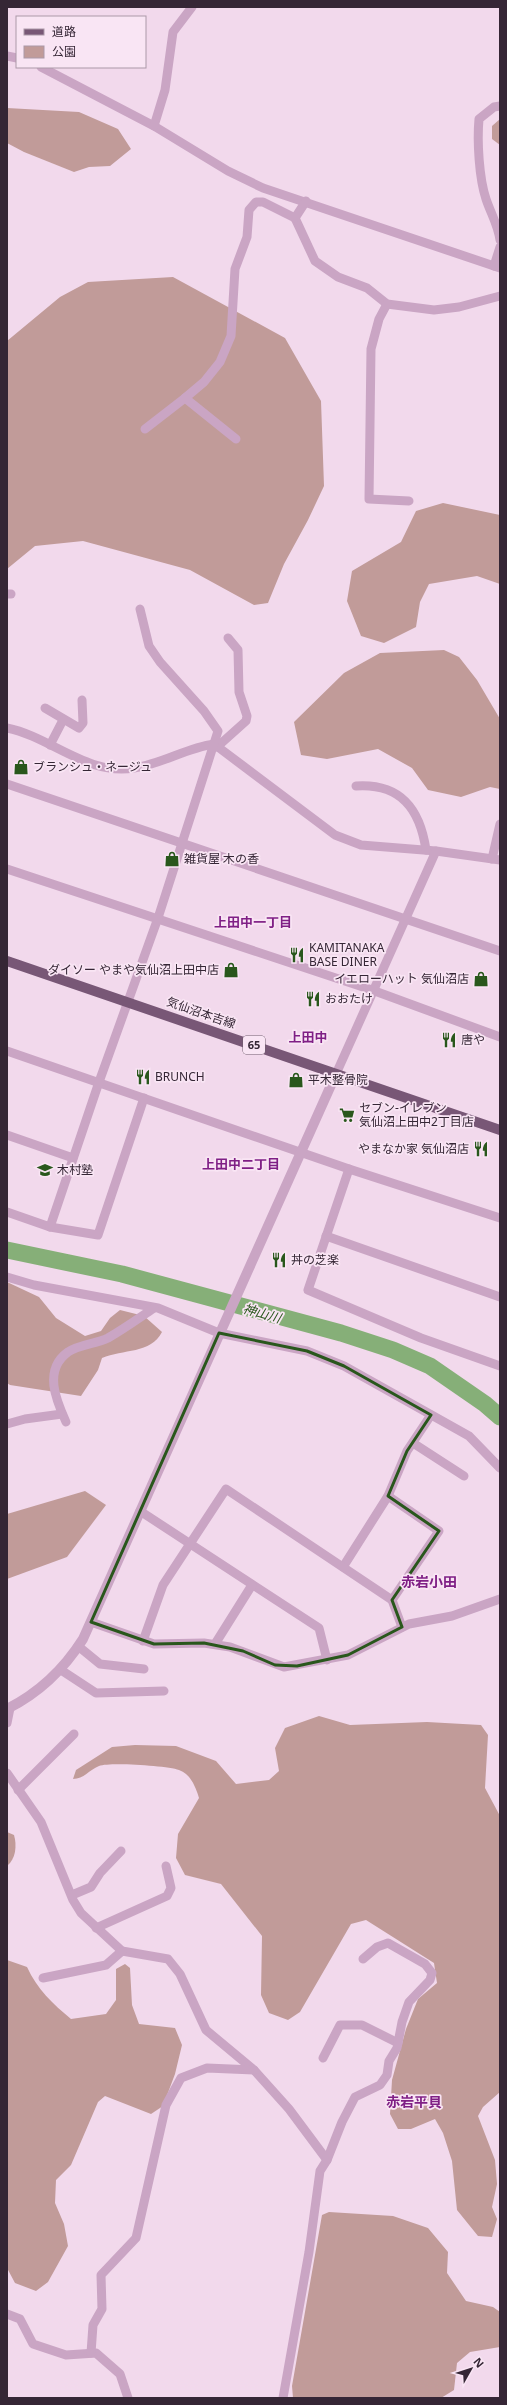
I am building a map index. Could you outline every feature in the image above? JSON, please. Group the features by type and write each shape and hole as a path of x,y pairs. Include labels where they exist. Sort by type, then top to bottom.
{"main road":[{"name":"気仙沼本吉線","path":"7,961 500,1130"}],"street":[{"path":"154,126 165,90 173,32 192,7"},
{"path":"43,68 154,126 228,171 263,188 306,201 497,267 500,247"},
{"path":"500,106 494,107 479,119 477,134 486,199 496,220 500,240"},
{"path":"295,218 306,201"},
{"path":"145,429 204,382 220,362 231,336 235,269 247,237 249,210 256,202 263,202 295,218 315,261 338,277 367,288 387,304 434,310 458,307 500,296"},
{"path":"387,304 379,319 371,349 368,499 409,501"},
{"path":"185,398 236,439"},
{"path":"50,1227 99,1082 158,918 215,746 218,731 152,652 149,646 140,609"},
{"path":"7,728 50,745 84,761 110,768 134,768 161,761 196,747 215,746 246,721 247,716 239,692 238,650 228,638"},
{"path":"45,708 63,720 79,728 83,723 82,700"},
{"path":"50,745 63,720"},
{"path":"215,746 335,835 361,845 436,851 496,859 500,824"},
{"path":"7,784 182,842 500,951"},
{"path":"356,786 368,785 389,790 406,800 417,815 423,829 426,850"},
{"path":"7,1723 8,1709 36,1691 61,1670 78,1646 91,1622 336,1074 372,990 436,851"},
{"path":"7,869 372,990 500,1037"},
{"path":"7,1051 349,1169 500,1218"},
{"path":"7,1212 50,1227 98,1235 144,1098"},
{"path":"7,1135 73,1158"},
{"path":"349,1169 308,1290 421,1338 500,1366"},
{"path":"326,1236 500,1297"},
{"path":"7,1276 34,1285 154,1308 220,1331 307,1351 344,1366 469,1436 500,1468"},
{"path":"7,1424 25,1419 64,1418 53,1386 53,1375 60,1362 68,1353 107,1339 154,1308"},
{"path":"343,1567 388,1496 413,1443 431,1415"},
{"path":"413,1443 464,1476"},
{"path":"143,1641 163,1585 226,1490 392,1600 402,1627"},
{"path":"388,1496 439,1531 392,1600"},
{"path":"140,1511 320,1628 327,1660"},
{"path":"214,1644 252,1585"},
{"path":"91,1622 143,1641 166,1645 214,1644 237,1649 284,1667 327,1660 358,1652 402,1627 452,1616 500,1599"},
{"path":"78,1646 100,1664 144,1670"},
{"path":"61,1670 96,1693 164,1691"},
{"path":"18,1790 74,1734"},
{"path":"7,1773 41,1822 81,1913 122,1951 168,1959 180,1974 206,2030 254,2070 290,2109 327,2160"},
{"path":"72,1895 91,1887 100,1873 121,1851"},
{"path":"96,1928 167,1896 171,1888 166,1866"},
{"path":"283,2398 309,2252 320,2171 327,2160 342,2122 355,2097 380,2085 387,2075 389,2061 398,2043 409,2002 430,1980 432,1973 425,1964 388,1943 377,1947 363,1959"},
{"path":"43,1978 106,1965 122,1951"},
{"path":"323,2058 340,2026 362,2025 398,2043"},
{"path":"91,2353 94,2325 102,2309 101,2275 136,2238 166,2105 181,2078 208,2068 254,2070"},
{"path":"7,2314 20,2319 33,2344 66,2355 96,2353 120,2374 128,2398"}],"highlighted area":[{"path":"219,1333 307,1351 344,1366 431,1415 407,1451 388,1496 439,1531 392,1600 402,1627 348,1655 297,1666 275,1665 243,1651 204,1643 154,1644 91,1622"}],"green space":[{"path":"7,108 79,112 118,129 131,149 110,166 89,167 74,172 24,152 7,143"},
{"path":"500,119 500,145 492,139 492,126"},
{"path":"173,277 285,338 321,401 324,486 308,520 284,564 268,603 254,605 190,570 83,541 35,546 7,569 7,341 60,297 88,282"},
{"path":"443,503 500,515 500,584 477,576 429,584 420,602 416,627 384,643 361,636 347,601 352,571 401,542 416,511"},
{"path":"444,650 459,657 477,680 500,719 500,789 490,787 461,797 428,790 412,768 378,749 327,759 301,755 294,722 344,673 380,653"},
{"path":"7,1282 39,1297 56,1318 85,1336 101,1331 110,1318 120,1310 144,1316 162,1332 157,1339 144,1348 102,1358 98,1370 81,1396 10,1385 7,1383"},
{"path":"85,1491 106,1505 67,1557 7,1579 7,1514"},
{"path":"319,1716 350,1725 427,1722 481,1725 488,1735 485,1788 500,1816 500,2092 483,2107 478,2116 495,2160 497,2184 492,2207 497,2219 492,2237 478,2236 457,2210 452,2161 443,2133 435,2119 411,2129 398,2129 390,2114 392,2080 406,2029 418,1999 437,1983 434,1963 366,1920 351,1924 300,2012 288,2020 269,2013 261,1995 262,1936 221,1884 185,1875 176,1858 178,1834 199,1798 195,1786 190,1778 179,1770 163,1767 115,1764 99,1766 80,1778 73,1779 76,1770 112,1747 135,1745 176,1746 216,1761 236,1784 269,1780 279,1771 275,1748 285,1728"},
{"path":"7,1832 14,1835 15,1847 14,1856 7,1866"},
{"path":"7,1960 27,1967 46,1996 71,2019 106,2014 116,2000 116,1969 125,1964 130,1968 132,2005 139,2024 175,2028 182,2045 175,2074 163,2106 151,2114 105,2096 98,2102 71,2165 56,2180 55,2203 64,2224 68,2246 48,2282 36,2291 15,2283 7,2268"},
{"path":"329,2212 393,2216 428,2228 448,2252 447,2273 466,2301 493,2307 500,2312 500,2347 470,2352 457,2363 454,2390 441,2398 293,2398 292,2386 322,2215"}],"waterway":[{"name":"神山川","path":"7,1250 122,1274 341,1333 393,1350 430,1366 485,1404 500,1417"}],"place":[{"name":"ブランシュ・ネージュ","path":"21,767"},
{"name":"雑貨屋 木の香","path":"172,859"},
{"name":"KAMITANAKA BASE DINER","path":"297,955"},
{"name":"ダイソー やまや気仙沼上田中店","path":"231,970"},
{"name":"イエローハット 気仙沼店","path":"481,979"},
{"name":"おおたけ","path":"313,999"},
{"name":"唐や","path":"449,1040"},
{"name":"BRUNCH","path":"143,1077"},
{"name":"平木整骨院","path":"296,1080"},
{"name":"セブン-イレブン 気仙沼上田中2丁目店","path":"347,1115"},
{"name":"やまなか家 気仙沼店","path":"481,1149"},
{"name":"木村塾","path":"45,1170"},
{"name":"丼の芝楽","path":"279,1260"}],"district":[{"name":"上田中一丁目","path":"253,922"},
{"name":"上田中","path":"308,1037"},
{"name":"上田中二丁目","path":"241,1164"},
{"name":"赤岩小田","path":"429,1582"},
{"name":"赤岩平貝","path":"414,2102"}]}
